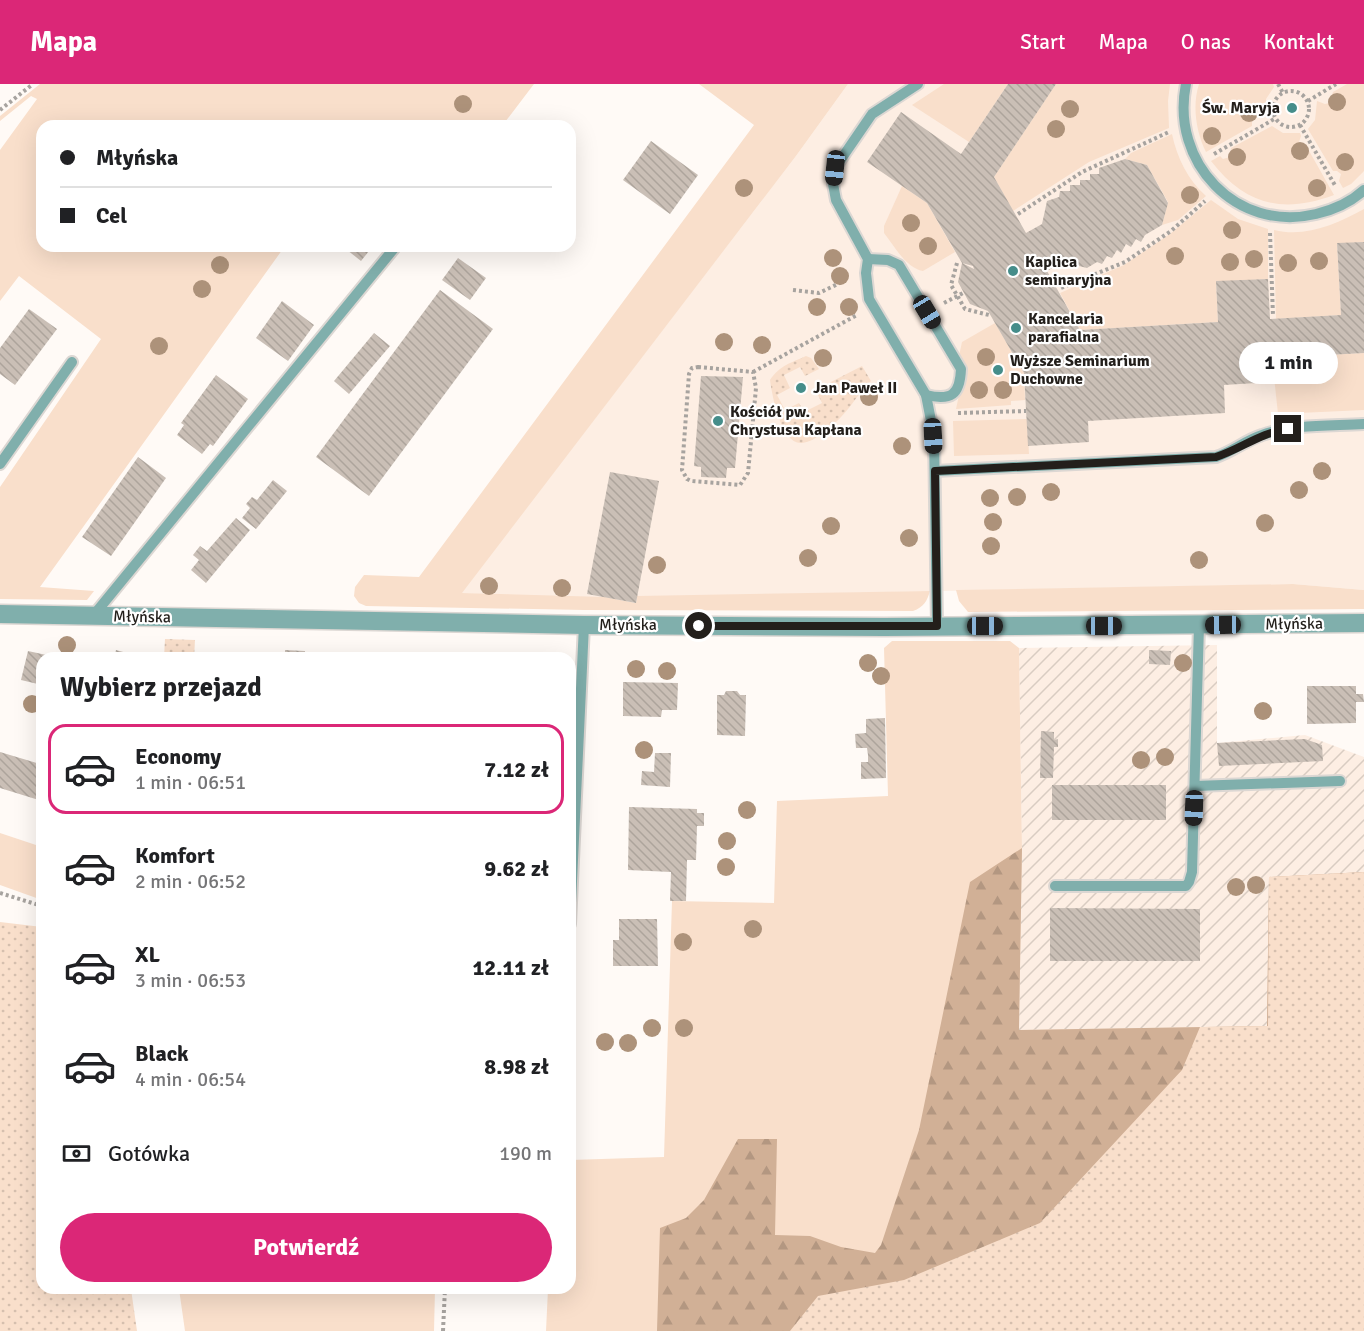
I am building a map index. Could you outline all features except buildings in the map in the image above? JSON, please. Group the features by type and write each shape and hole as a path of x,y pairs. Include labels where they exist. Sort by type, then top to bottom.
{"street":[{"name":"Młyńska","path":"0,614 584,625 937,626 1364,623"}],"lane":[{"path":"918,84 872,114 835,168 833,184 836,200 868,259 866,273 869,299 926,395 933,436 935,471 937,626"},
{"path":"1186,84 1182,101 1184,128 1198,163 1208,179 1223,194 1244,207 1266,215 1301,218 1330,211 1364,190"},
{"path":"93,616 391,252"},
{"path":"868,259 888,260 899,265 961,369 960,384 954,394 942,399 926,395"},
{"path":"0,464 72,362"},
{"path":"935,471 1216,457 1275,430 1364,424"},
{"path":"576,796 584,625"},
{"path":"1055,886 1186,886 1190,882 1199,625"},
{"path":"1195,786 1340,781"}],"path":[{"path":"0,110 33,84"},
{"path":"1278,84 1283,93"},
{"path":"1308,102 1336,84"},
{"path":"1291,91 1304,96 1308,102 1309,115 1300,125 1290,127 1279,123 1273,110 1275,102 1283,93 1291,91"},
{"path":"1198,163 1276,118"},
{"path":"1300,125 1345,203"},
{"path":"1018,214 1082,172 1170,132"},
{"path":"1060,288 1125,262 1171,231 1208,198"},
{"path":"1270,230 1273,316"},
{"path":"957,263 951,285 957,296 965,309 989,315"},
{"path":"793,290 819,293 844,280"},
{"path":"939,305 963,293"},
{"path":"753,372 756,388 745,479 740,485 687,479 682,470 689,374 692,368 753,372 874,306"},
{"path":"930,414 1026,411"},
{"path":"0,893 36,904"},
{"path":"443,1331 445,1294"}],"shaded area":[{"path":"40,84 534,84 507,120 36,120 36,252 281,252 40,587 94,591 87,600 0,599 0,487 101,339 19,276 0,301 0,150 37,99 31,96 0,121 0,116"},
{"path":"699,84 848,84 796,156 462,593 605,597 636,603 637,596 930,591 926,601 920,608 913,611 584,610 366,606 359,603 354,596 355,587 364,575 419,577 754,125"},
{"name":"Wyższe Seminarium Duchowne","path":"848,84 1364,84 1364,590 1293,584 586,598 461,593 796,156"},
{"path":"944,84 1008,84 969,142 912,105"},
{"path":"1056,84 1170,84 1169,128 1089,162 1013,211 994,177"},
{"path":"1199,84 1273,84 1274,87 1266,99 1267,117 1255,116 1252,119 1252,126 1206,152 1196,119"},
{"path":"1347,84 1364,84 1364,171 1351,184 1343,188 1339,181 1341,174 1333,171 1308,129 1315,120 1317,101 1329,103 1333,92"},
{"path":"1272,126 1283,133 1300,133 1298,145 1303,149 1308,149 1334,195 1298,204 1266,202 1237,188 1211,161 1220,156 1223,159 1230,157 1231,148"},
{"path":"1172,134 1184,168 1206,196 1178,220 1162,225 1168,202 1147,165 1125,159 1131,153"},
{"path":"902,186 927,203 955,252 923,271 911,266 884,233 884,226"},
{"path":"1211,200 1238,219 1268,229 1268,279 1216,282 1218,322 1080,330 1060,293 1124,265 1170,234"},
{"path":"1364,209 1364,242 1337,244 1341,315 1276,319 1274,230 1309,231 1343,220"},
{"path":"995,323 1024,373 1025,400 1011,401 1011,405 956,409 960,390 959,356 962,342"},
{"path":"1364,353 1364,410 1278,414 1272,358"},
{"path":"806,356 811,358 819,369 805,376 800,367 784,375 790,388 777,395 785,410 799,403 804,412 822,403 817,393 828,388 827,384 862,366 871,381 833,425 818,437 802,443 788,436 783,428 775,407 770,380 782,368"},
{"path":"1027,419 1029,454 954,456 953,421"},
{"path":"1293,584 1364,590 1364,609 968,612 959,601 956,590"},
{"path":"165,639 195,640 194,652 164,652"},
{"path":"892,641 1010,641 1019,648 1022,848 1019,1030 1267,1026 1269,877 1364,872 1364,1331 546,1331 548,1294 576,1294 576,1160 664,1157 672,901 774,903 777,801 888,796 884,648"},
{"path":"1217,645 1217,743 1305,735 1364,757 1364,872 1269,877 1268,1026 1019,1030 1022,848 1019,648"},
{"path":"0,833 36,845 36,898 0,885"},
{"path":"1364,872 1364,1331 790,1331 818,1296 904,1280 1040,1223 1182,1070 1200,1027 1268,1026 1269,877"},
{"path":"0,922 36,926 36,1294 132,1294 137,1331 0,1331"},
{"path":"180,1294 435,1294 434,1331 185,1331"}],"green space":[{"path":"1022,848 1019,1030 1267,1026 1269,877 1364,872 1364,980 1110,1331 657,1331 660,1228 686,1218 704,1200 738,1139 777,1139 775,1235 810,1236 841,1247 875,1253 881,1245 919,1130 970,882"}],"place":[{"name":"Św. Maryja","path":"1292,108"},
{"name":"Kaplica seminaryjna","path":"1013,271"},
{"name":"Kancelaria parafialna","path":"1016,328"},
{"name":"Wyższe Seminarium Duchowne","path":"998,370"},
{"name":"Jan Paweł II","path":"801,388"},
{"name":"Kościół pw. Chrystusa Kapłana","path":"718,421"}],"route":[{"path":"699,626 937,626 935,471 1216,457 1231,452 1258,436 1275,430 1288,429"}]}
